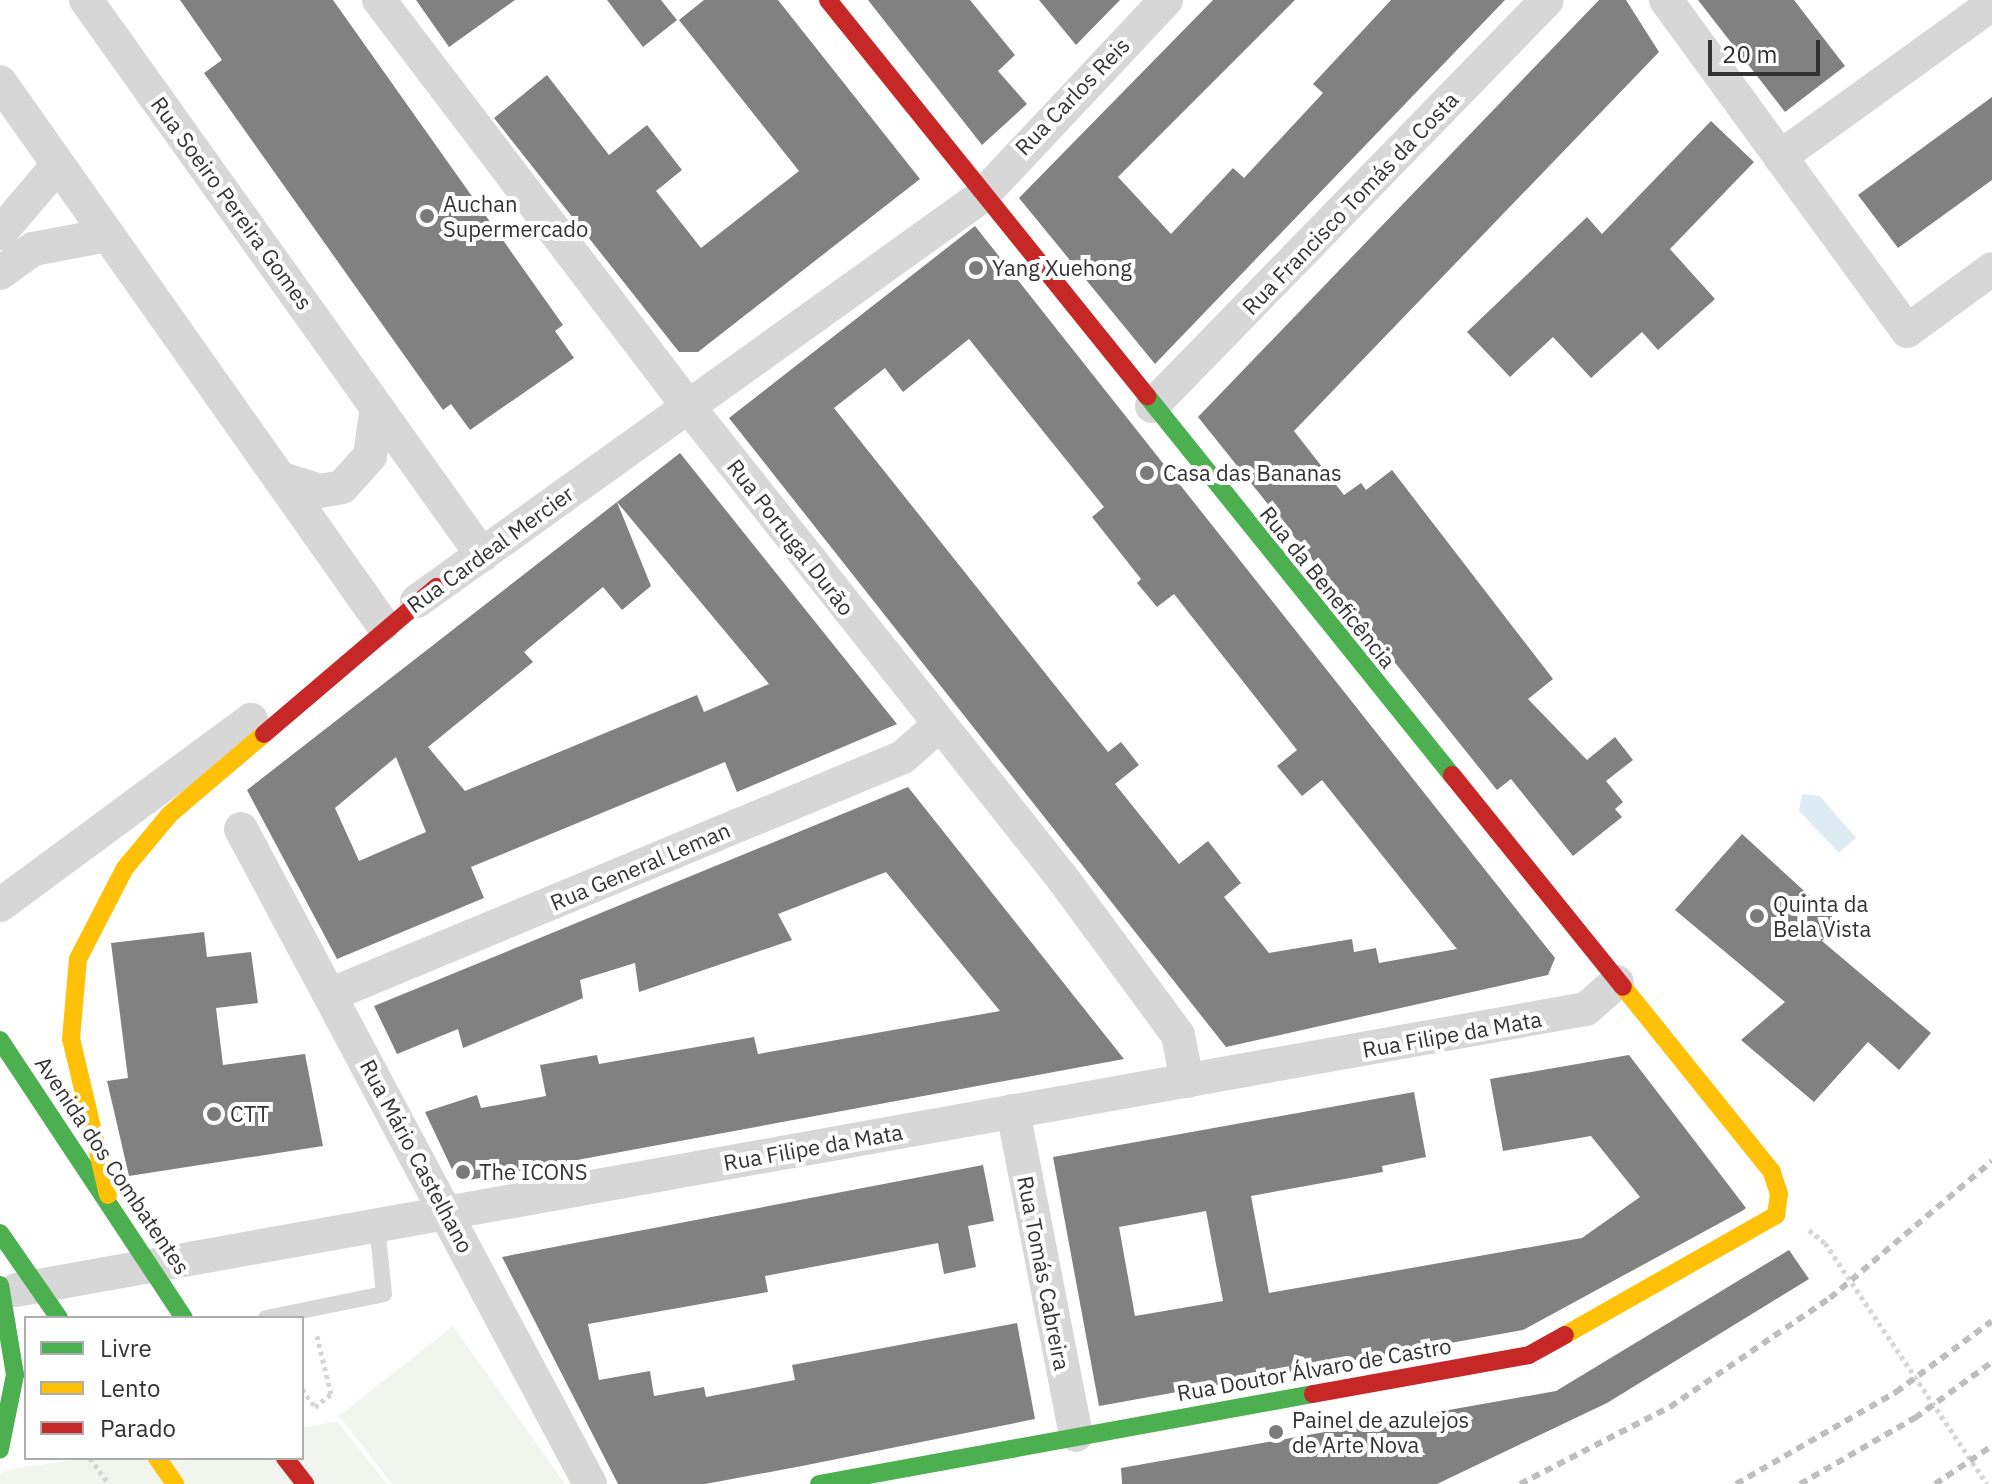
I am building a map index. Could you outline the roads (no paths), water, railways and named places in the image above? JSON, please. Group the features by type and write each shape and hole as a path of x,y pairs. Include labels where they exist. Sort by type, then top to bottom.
{"street":[{"name":"Rua Soeiro Pereira Gomes","path":"86,0 482,555"},
{"name":"Rua Portugal Durão","path":"379,0 688,406 1178,1035 1187,1081"},
{"name":"Rua da Beneficência","path":"828,0 982,196 1772,1172 1779,1207"},
{"name":"Rua Carlos Reis","path":"982,196 1166,0"},
{"name":"Rua Francisco Tomás da Costa","path":"1152,406 1547,0"},
{"path":"1666,0 1907,331 1992,269"},
{"path":"1780,157 1992,4"},
{"path":"0,82 383,625"},
{"path":"0,233 58,165"},
{"name":"Rua Cardeal Mercier","path":"0,905 383,625 982,196"},
{"path":"0,273 33,249 108,235"},
{"path":"279,478 320,491 342,487 370,456 377,407"},
{"path":"108,1195 75,1077 76,973 111,889 170,814 437,587"},
{"name":"Rua General Leman","path":"332,994 903,757 939,725"},
{"name":"Rua Mário Castelhano","path":"241,829 332,994 590,1484"},
{"name":"Rua Filipe da Mata","path":"0,1293 1586,1009 1617,982"},
{"name":"Avenida dos Combatentes","path":"0,1040 108,1195 183,1316"},
{"name":"Rua Tomás Cabreira","path":"1013,1111 1076,1435"},
{"name":"Rua Doutor Álvaro de Castro","path":"819,1484 1529,1355 1754,1233 1779,1207"},
{"path":"0,1233 58,1316"},
{"path":"0,1285 15,1375 0,1449"},
{"path":"158,1460 175,1484"},
{"path":"287,1460 305,1484"}],"lane":[{"path":"277,1316 384,1294 377,1225"},
{"path":"0,1369 24,1363"}],"railway":[{"path":"1520,1484 1670,1407 1830,1298 1992,1161"},
{"path":"1736,1484 1896,1392 1992,1321"},
{"path":"1800,1484 1915,1418 1992,1362"},
{"path":"1935,1484 1992,1446"}],"place":[{"name":"Auchan Supermercado","path":"427,216"},
{"name":"Yang Xuehong","path":"976,268"},
{"name":"Casa das Bananas","path":"1147,473"},
{"name":"Quinta da Bela Vista","path":"1757,916"},
{"name":"CTT","path":"214,1114"},
{"name":"The ICONS","path":"463,1172"},
{"name":"Painel de azulejos de Arte Nova","path":"1276,1432"}]}
